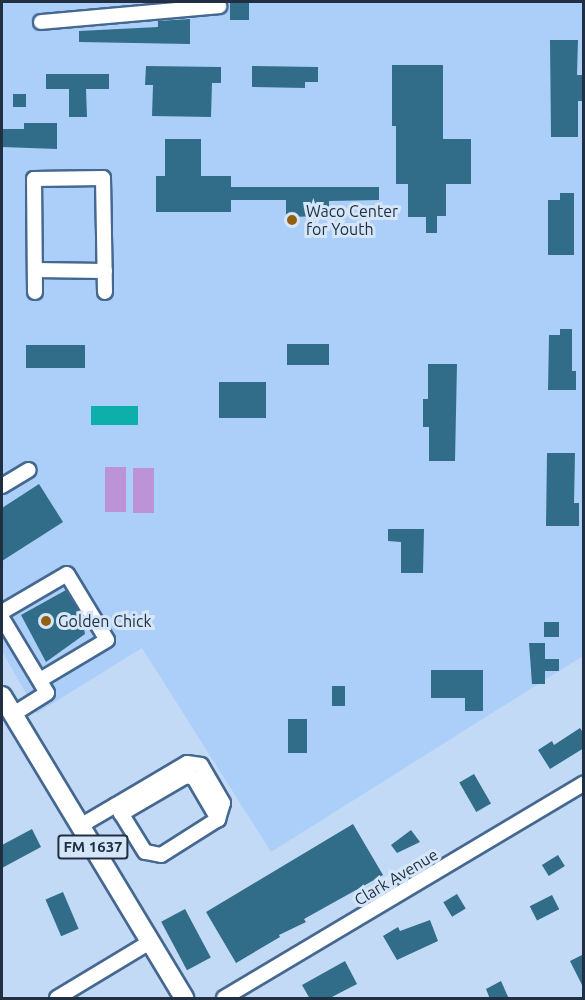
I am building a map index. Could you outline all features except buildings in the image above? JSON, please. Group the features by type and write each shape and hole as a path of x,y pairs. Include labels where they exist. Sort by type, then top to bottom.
{"main road":[{"name":"FM 1637","path":"2,696 184,999"}],"street":[{"path":"41,22 219,6"},
{"path":"35,292 34,179 103,178 105,292"},
{"path":"35,270 105,271"},
{"path":"2,486 29,470"},
{"path":"2,612 67,574 107,640 40,680"},
{"path":"2,618 47,693 12,714"},
{"path":"80,826 118,809 187,763 201,765 224,803 218,819 160,855 145,852 118,809"},
{"name":"Clark Avenue","path":"224,999 584,783"},
{"path":"57,999 150,942"}],"shaded area":[{"name":"Waco Center for Youth","path":"2,2 583,2 583,656 271,852 142,648 37,713 2,651"},
{"path":"91,406 138,406 138,425 91,425"},
{"path":"105,467 126,467 126,512 105,512"},
{"path":"133,468 154,468 154,513 133,513"}],"place":[{"name":"Waco Center for Youth","path":"292,220"},
{"name":"Golden Chick","path":"46,621"}]}
